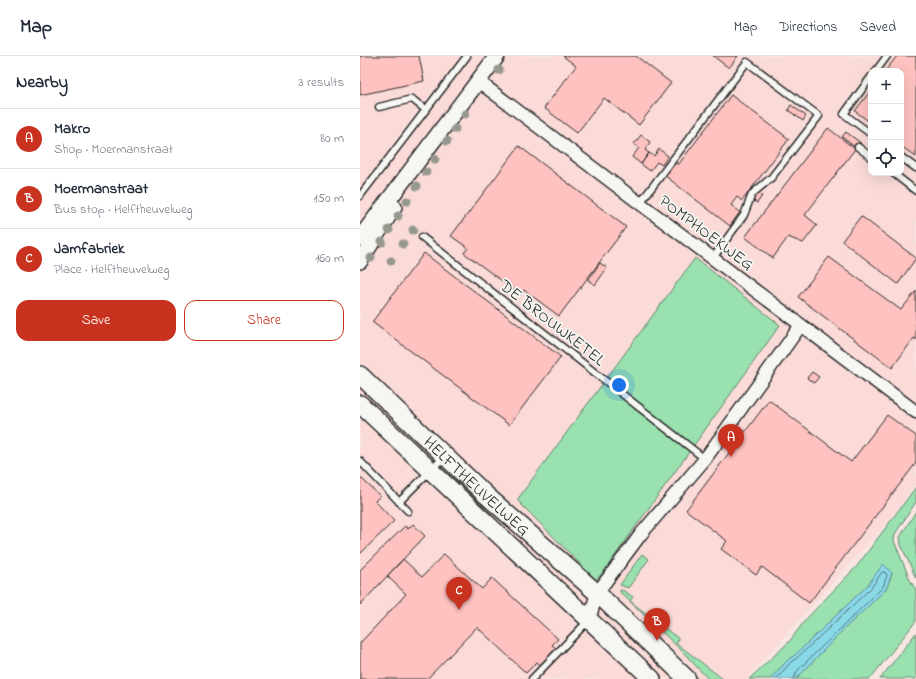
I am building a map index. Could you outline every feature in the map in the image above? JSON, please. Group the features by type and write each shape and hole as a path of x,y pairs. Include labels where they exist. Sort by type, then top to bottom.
{"main road":[{"name":"HELFTHEUVELWEG","path":"360,375 445,456 597,593 687,679"},
{"name":"HELFTHEUVELWEG","path":"360,404 652,679"}],"street":[{"path":"360,238 496,56"},
{"name":"POMPHOEKWEG","path":"478,81 916,412"},
{"path":"360,261 455,112"},
{"path":"589,620 597,593 641,534 705,459 801,325"}],"lane":[{"path":"360,196 467,56"},
{"path":"878,68 887,56"},
{"path":"640,203 747,62 813,111 819,116 771,178 752,194 744,215 713,258"},
{"path":"868,81 844,114 868,132"},
{"path":"379,106 412,99 426,110"},
{"path":"858,147 868,155"},
{"path":"904,158 916,168"},
{"path":"896,176 916,191"},
{"name":"DE BROUWKETEL","path":"422,236 705,459"},
{"path":"399,502 445,456"},
{"path":"360,461 408,511"},
{"path":"532,679 589,620"}],"shaded area":[{"path":"360,56 916,56 916,484 889,520 746,679 360,679"}],"green space":[{"path":"695,258 780,325 604,571 596,580 517,500"},
{"path":"916,487 916,502 895,534 894,541 910,580 916,590 916,621 870,679 796,679 843,630 886,589 892,574 883,565 868,585 789,659 770,679 749,679 789,642 807,618 857,566"},
{"path":"916,511 916,578 901,545 900,537"},
{"path":"642,554 649,559 628,588 620,585"},
{"path":"620,590 633,597 630,601 679,639 676,643 723,679 708,679 682,651 620,592"},
{"path":"916,633 916,679 880,679"}],"water":[{"path":"883,564 892,573 886,589 843,630 796,679 770,679 789,659 868,585"}],"building":[{"path":"360,56 419,56 424,81 360,95"},
{"path":"563,56 636,56 671,83 639,125 604,98 577,133 544,108 576,66"},
{"path":"713,56 738,56 729,68"},
{"path":"897,56 916,56 916,157 904,148 904,68 887,68"},
{"path":"868,94 868,121 855,111"},
{"path":"731,95 789,139 742,201 737,197 731,205 740,212 730,226 664,175 674,161 678,165"},
{"path":"791,105 806,116 803,121 788,110"},
{"path":"828,128 855,149 805,215 817,225 803,243 788,237 773,258 745,237"},
{"path":"846,132 861,143 856,148 842,137"},
{"path":"641,135 650,142 645,150 649,153 641,164 632,157 639,148 634,144"},
{"path":"519,146 626,227 559,316 524,290 521,295 464,253 468,248 451,236"},
{"path":"659,149 668,156 662,165 657,162 650,171 641,164 649,153 654,156"},
{"path":"758,193 762,196 757,203 752,200"},
{"path":"861,216 916,258 898,284 842,241"},
{"path":"424,253 561,357 509,425 372,322"},
{"path":"829,257 901,310 916,291 916,340 914,338 892,368 798,297"},
{"path":"600,263 607,268 595,285 588,280"},
{"path":"812,372 819,377 814,383 807,378"},
{"path":"769,400 851,462 887,415 916,436 916,463 809,603 762,567 756,575 721,549 727,541 686,510"},
{"path":"360,477 380,496 375,501 394,521 360,554"},
{"path":"413,524 425,536 360,605 360,570 405,526 408,529"},
{"path":"444,554 482,589 492,578 558,639 552,645 557,649 541,666 537,662 526,673 477,627 427,679 360,679 360,643 406,594 387,576 403,559 422,577"}],"place":[{"name":"Makro","path":"731,457"},
{"name":"Jamfabriek","path":"459,610"},
{"name":"Moermanstraat","path":"657,641"}]}
